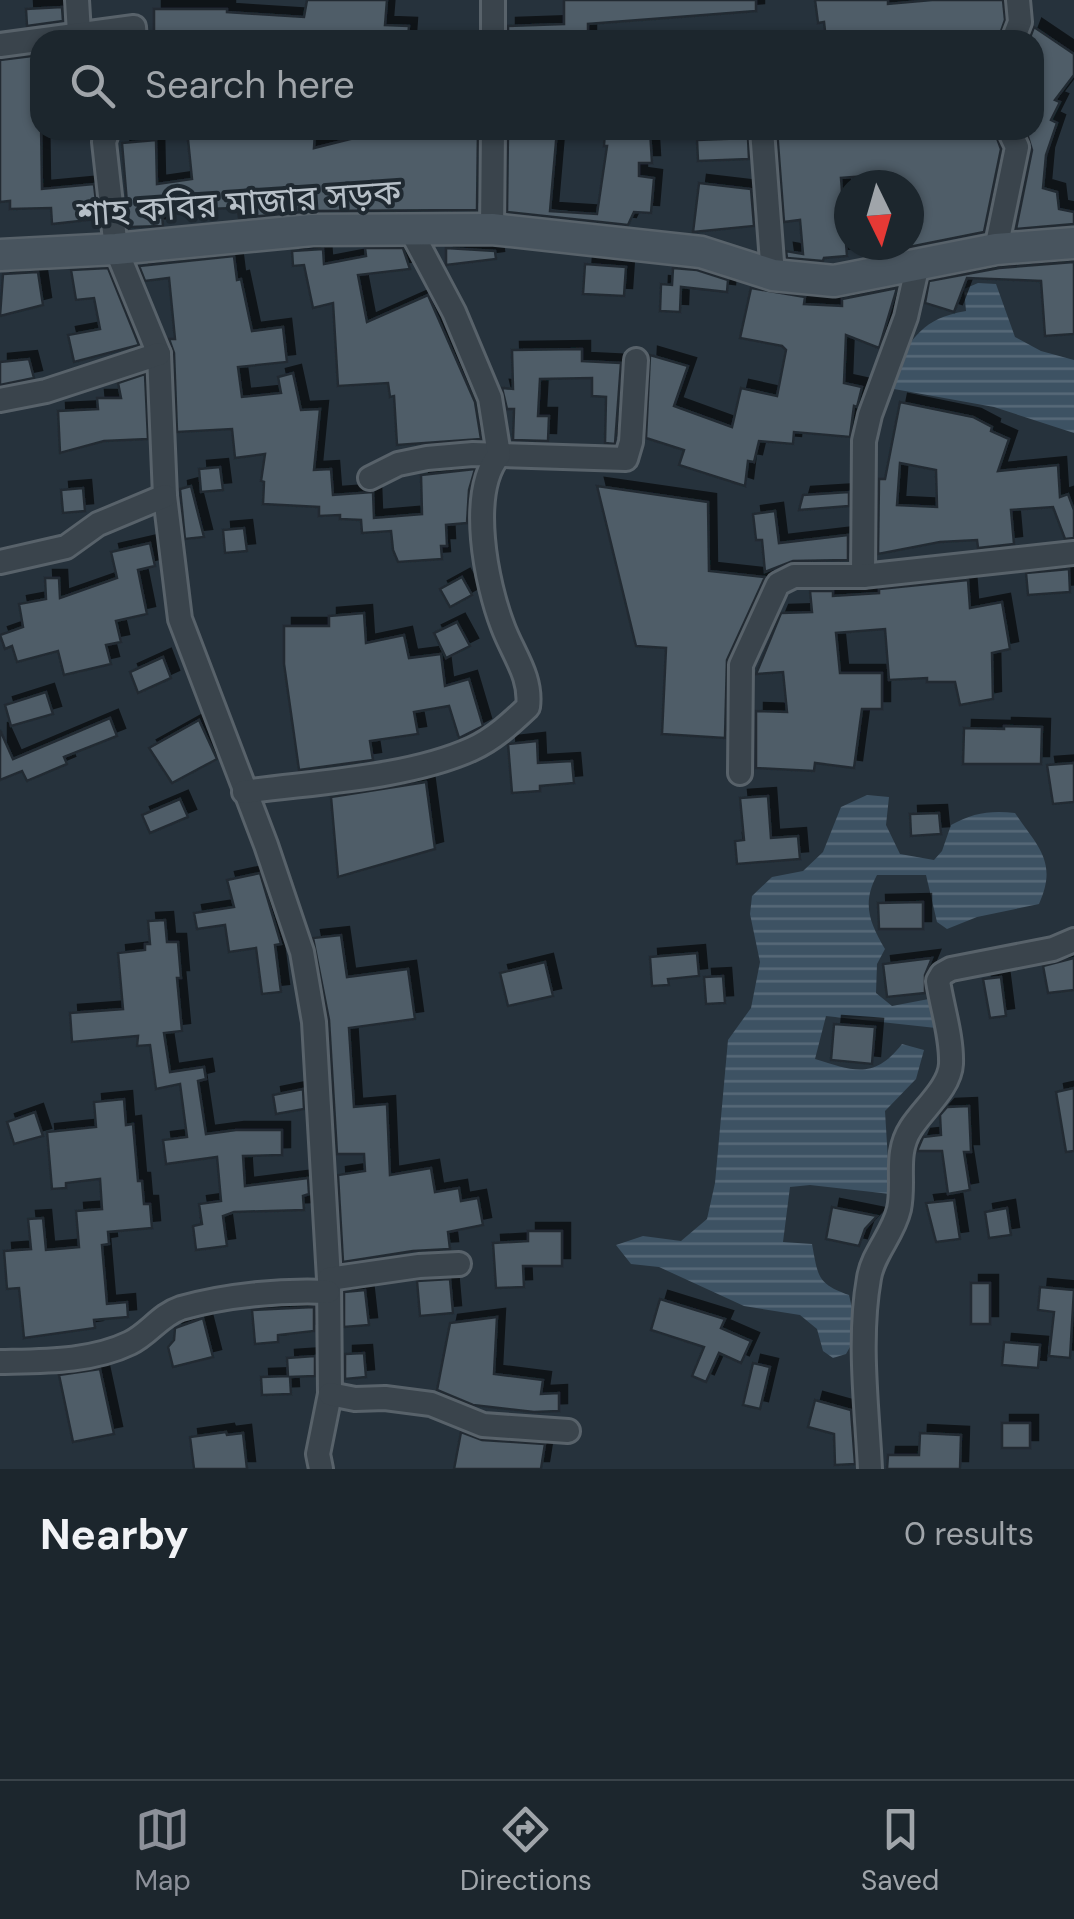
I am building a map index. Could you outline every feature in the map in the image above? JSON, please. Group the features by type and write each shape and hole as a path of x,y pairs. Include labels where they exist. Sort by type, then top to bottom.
{"street":[{"path":"78,0 79,30"},
{"path":"493,30 494,0"},
{"path":"1017,30 1018,0"},
{"path":"106,30 134,30"},
{"path":"0,45 30,40"},
{"path":"105,140 116,249 159,354 165,496 180,620 302,952 318,1073 329,1285 330,1394 318,1454 321,1469"},
{"path":"492,229 493,140"},
{"path":"763,140 773,275"},
{"path":"996,249 1017,147 1014,140"},
{"path":"244,792 431,764 474,748 501,732 528,708 526,678 503,628 490,584 482,494 489,467 499,455 490,398 454,312 410,229"},
{"name":"শাহ কবির মাজার সড়ক","path":"0,256 312,230 492,229 701,252 773,275 834,282 996,249 1074,244"},
{"path":"862,576 864,441 906,317 918,264"},
{"path":"0,400 46,391 159,354"},
{"path":"370,478 398,464 426,458 499,455 626,459 632,442 636,360"},
{"path":"0,562 66,546 98,524 165,496"},
{"path":"740,773 741,665 778,584 794,576 862,576 1074,553"},
{"path":"870,1469 864,1358 868,1282 872,1265 892,1232 900,1204 900,1150 908,1131 946,1080 951,1066 938,981 951,970 1053,949 1074,940"},
{"path":"0,1362 84,1358 133,1342 154,1322 178,1309 298,1291 418,1266 459,1264"},
{"path":"330,1394 432,1404 483,1425 568,1431"}],"water":[{"path":"978,283 996,284 1015,337 1041,351 1074,360 1074,433 994,407 894,389 890,371 914,339 929,324 966,311 964,289"},
{"path":"867,795 889,797 886,825 900,854 934,860 942,851 951,825 982,813 1015,813 1043,856 1046,877 1039,904 977,917 947,929 937,922 926,875 877,875 872,885 869,912 885,949 877,964 876,993 892,1006 934,998 936,1028 826,1016 815,1059 863,1070 882,1063 902,1044 924,1050 916,1079 885,1111 890,1194 810,1185 790,1187 783,1242 812,1244 821,1277 831,1287 849,1295 858,1333 846,1354 833,1358 823,1351 817,1329 800,1315 744,1306 659,1267 631,1264 616,1245 643,1236 681,1241 707,1219 715,1183 728,1040 751,1008 760,962 750,914 752,896 772,877 803,871 823,852 841,807"}],"building":[{"path":"307,0 387,0 385,25 409,26 409,30 154,30 154,9 227,9 304,17"},
{"path":"564,0 756,0 756,11 588,24 588,30 508,30 508,26 564,24"},
{"path":"815,0 888,0 888,4 1003,0 1005,20 1002,30 825,30 824,22 818,23"},
{"path":"62,7 63,21 27,26 26,9"},
{"path":"1044,34 1074,54 1074,75 1055,100 1060,102 1051,120 1057,123 1046,155 1043,188 1057,192 1059,209 1074,212 1074,224 1016,229 1032,150 1029,140 1044,140"},
{"path":"30,56 30,140 41,140 42,189 94,184 98,219 52,224 51,208 10,209 10,201 0,202 0,60"},
{"path":"156,140 157,184 192,179 188,140 314,140 314,148 346,140 478,140 477,210 312,211 239,218 237,208 203,209 162,214 163,226 129,227 122,143"},
{"path":"508,140 556,140 550,211 597,214 607,146 604,140 651,140 652,163 639,163 639,176 654,178 651,213 634,212 628,225 507,212"},
{"path":"697,140 748,140 749,159 698,161"},
{"path":"778,140 998,140 1001,149 984,232 924,244 924,170 834,170 834,257 823,261 787,258 786,251 803,254 800,220 784,222"},
{"path":"699,183 751,189 754,226 693,232"},
{"path":"365,248 403,248 410,269 358,275 367,322 428,295 475,402 481,439 397,445 394,396 390,397 388,383 338,386 333,303 313,308 304,265 293,266 292,251 323,249 324,264 366,256"},
{"path":"446,248 495,251 496,259 446,265"},
{"path":"234,256 252,331 283,327 287,362 238,367 242,397 281,393 278,377 293,373 301,410 320,409 314,470 331,469 333,495 373,492 374,518 422,514 421,475 475,469 467,523 446,525 447,546 441,546 442,559 398,562 391,531 362,533 361,520 319,516 319,507 263,504 265,454 235,458 232,429 177,432 174,353 169,339 175,339 169,278 145,281 139,266"},
{"path":"1074,262 1074,334 1045,336 1041,281 967,278 954,312 925,303 929,281 999,268"},
{"path":"585,264 626,267 624,296 583,294"},
{"path":"108,268 139,345 74,362 68,335 100,329 94,298 76,300 71,270"},
{"path":"673,268 697,270 728,280 727,292 681,287 680,312 660,311 661,284 672,285"},
{"path":"38,272 43,305 0,316 3,274"},
{"path":"751,288 805,297 804,304 842,306 842,299 897,288 879,348 846,335 844,383 862,387 857,407 854,406 850,437 794,432 793,444 759,441 754,462 748,461 745,486 679,465 684,450 646,438 650,355 688,366 674,406 732,427 741,388 777,396 786,350 740,338"},
{"path":"582,349 582,361 621,363 615,444 605,443 606,397 592,396 592,378 540,379 538,416 549,416 548,441 513,440 514,409 507,409 502,388 513,389 512,350"},
{"path":"29,359 34,378 0,385 0,362"},
{"path":"145,374 148,439 104,441 60,453 58,411 98,409 97,398 121,398 118,383"},
{"path":"900,402 973,417 1009,439 998,471 1058,465 1060,497 1068,494 1074,510 1074,538 1065,539 1053,507 1011,510 1014,544 978,548 977,540 940,542 878,554 879,479 885,479","holes":["900,463 936,470 937,507 897,505"]},
{"path":"220,467 223,490 201,492 199,469"},
{"path":"191,486 204,537 185,539 180,489"},
{"path":"597,486 708,502 709,571 765,577 727,660 725,738 662,734 666,648 636,646"},
{"path":"83,488 85,511 63,513 61,490"},
{"path":"849,492 849,506 799,510 803,495"},
{"path":"775,511 779,543 848,535 848,560 793,561 765,572 762,540 756,540 753,514"},
{"path":"244,528 247,551 225,553 223,530"},
{"path":"150,543 155,566 138,570 147,614 116,621 121,642 106,645 111,664 64,675 58,651 17,662 12,646 5,649 0,635 23,627 19,604 46,599 45,578 59,578 60,598 117,578 111,552"},
{"path":"1069,569 1070,592 1028,595 1026,573"},
{"path":"462,577 472,595 450,607 440,589"},
{"path":"968,580 970,608 1002,602 1010,649 992,653 993,699 960,705 955,682 927,682 927,678 889,680 885,629 836,633 840,673 882,673 882,709 862,709 854,768 815,763 814,771 756,768 756,711 787,712 783,672 756,674 781,613 812,612 810,591 833,591 833,596 879,593 879,589"},
{"path":"364,613 366,643 404,635 409,658 441,654 445,686 469,679 483,726 459,738 449,706 414,712 418,734 370,741 373,760 299,770 284,664 284,626 329,626 329,616"},
{"path":"457,622 470,646 446,658 434,633"},
{"path":"163,657 171,678 138,693 130,672"},
{"path":"46,692 53,714 11,726 5,705"},
{"path":"110,718 117,736 64,757 67,764 27,781 22,771 0,780 0,730 13,759"},
{"path":"199,720 217,759 172,783 149,748"},
{"path":"1042,727 1041,764 963,764 964,728"},
{"path":"537,741 538,763 572,761 574,783 512,793 508,744"},
{"path":"1074,763 1074,802 1053,804 1047,765"},
{"path":"426,782 435,849 338,877 331,797"},
{"path":"768,796 771,838 798,836 800,859 737,864 735,841 744,840 740,798"},
{"path":"180,799 188,817 150,833 142,815"},
{"path":"939,813 941,834 911,836 910,814"},
{"path":"260,873 281,944 275,945 281,992 262,994 256,948 229,952 225,925 197,929 194,913 234,907 227,880"},
{"path":"923,902 923,929 879,929 878,903"},
{"path":"165,920 167,942 178,942 181,978 177,978 182,1031 164,1033 170,1072 204,1067 206,1079 198,1081 206,1134 282,1130 282,1155 243,1156 245,1186 308,1178 304,1210 234,1212 223,1216 227,1246 196,1250 193,1226 202,1224 199,1204 221,1201 217,1157 166,1164 163,1140 187,1137 180,1084 156,1089 150,1045 137,1046 138,1036 72,1042 70,1013 123,1009 118,953 145,950 145,944 150,944 148,921"},
{"path":"341,935 347,977 408,969 415,1019 349,1028 354,1107 387,1104 390,1175 431,1168 435,1192 459,1188 461,1201 478,1198 483,1225 448,1232 450,1249 343,1262 338,1175 365,1171 364,1154 337,1154 329,1020 313,938"},
{"path":"697,953 699,976 668,979 669,985 652,986 650,957"},
{"path":"932,958 925,975 925,993 887,997 883,964"},
{"path":"1074,958 1074,990 1048,993 1043,966"},
{"path":"545,962 553,996 508,1006 500,973"},
{"path":"723,976 725,1003 706,1004 704,977"},
{"path":"1001,977 1006,1016 990,1018 983,979"},
{"path":"834,1024 875,1027 872,1064 831,1060"},
{"path":"1074,1088 1074,1151 1066,1152 1056,1092"},
{"path":"303,1089 304,1109 276,1114 273,1095"},
{"path":"124,1099 126,1125 133,1124 138,1181 142,1181 144,1204 150,1204 152,1228 108,1232 109,1244 102,1245 107,1304 127,1302 128,1317 94,1320 95,1328 24,1338 19,1288 7,1289 4,1251 31,1249 28,1219 43,1218 46,1250 79,1247 76,1211 102,1209 100,1179 66,1183 66,1188 52,1189 47,1132 96,1127 94,1102"},
{"path":"969,1106 971,1152 964,1152 970,1190 948,1194 942,1151 917,1151 923,1137 941,1135 940,1115 947,1107"},
{"path":"35,1112 43,1136 14,1144 7,1122"},
{"path":"954,1200 960,1239 936,1242 926,1203"},
{"path":"832,1207 877,1216 865,1229 859,1246 826,1239"},
{"path":"1007,1208 1011,1235 989,1238 985,1212"},
{"path":"528,1231 562,1231 562,1266 523,1266 524,1287 496,1288 493,1243 528,1241"},
{"path":"450,1279 453,1313 420,1316 417,1281"},
{"path":"971,1283 990,1283 990,1324 971,1324"},
{"path":"1040,1287 1074,1290 1070,1358 1049,1356 1054,1312 1038,1310"},
{"path":"365,1290 369,1325 344,1327 344,1292"},
{"path":"660,1299 725,1319 721,1328 751,1341 741,1363 719,1353 706,1382 692,1376 704,1347 651,1330"},
{"path":"314,1307 314,1331 278,1335 278,1342 255,1344 252,1310"},
{"path":"497,1317 494,1374 543,1380 541,1394 559,1393 559,1411 473,1405 437,1390 450,1323"},
{"path":"203,1318 213,1357 173,1367 168,1347 174,1340 175,1328"},
{"path":"1004,1342 1040,1345 1038,1368 1002,1365"},
{"path":"364,1353 366,1377 345,1379 345,1354"},
{"path":"315,1356 315,1376 290,1377 291,1394 262,1395 261,1377 288,1376 287,1358"},
{"path":"753,1363 770,1367 760,1409 743,1405"},
{"path":"100,1369 114,1434 73,1442 59,1375"},
{"path":"815,1400 851,1410 855,1464 835,1465 834,1434 808,1427"},
{"path":"1002,1423 1030,1423 1030,1448 1002,1448"},
{"path":"461,1432 482,1440 545,1444 541,1469 454,1469"},
{"path":"243,1433 247,1469 194,1469 190,1437"},
{"path":"920,1433 961,1435 960,1469 887,1469 888,1455 919,1455"}]}
